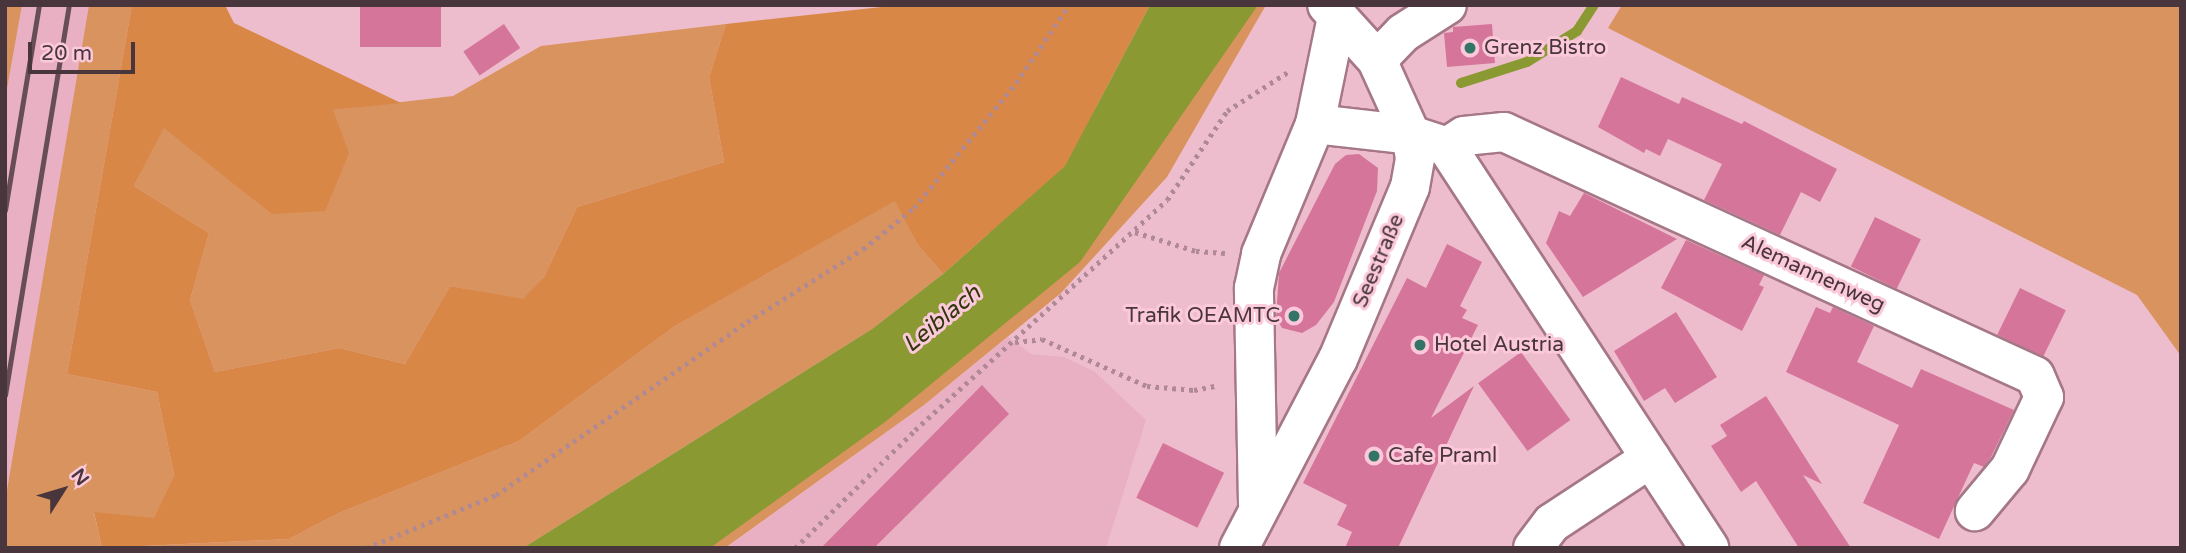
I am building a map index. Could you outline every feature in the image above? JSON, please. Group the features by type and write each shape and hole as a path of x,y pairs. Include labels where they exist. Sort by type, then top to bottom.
{"street":[{"path":"1377,60 1403,33 1447,5"},
{"name":"Seestraße","path":"1239,548 1258,507 1338,359 1410,187 1415,158 1411,135 1377,60 1332,24 1315,124 1261,254 1254,288 1258,507"},
{"path":"1315,124 1411,135 1447,146 1709,548"},
{"name":"Alemannenweg","path":"1447,146 1464,136 1504,132 2035,376 2044,397 2010,469 1975,511"},
{"path":"1533,548 1552,523 1651,458"}],"path":[{"path":"366,548 496,495 747,322 863,250 914,208 1016,83 1069,5"},
{"path":"795,548 915,430 1135,232 1167,200 1227,111 1310,56 1332,24"},
{"path":"1135,232 1196,251 1261,254"},
{"path":"1014,342 1042,340 1147,386 1194,390"}],"shaded area":[{"path":"5,5 22,5 5,100"},
{"path":"22,5 89,5 5,502 5,100"},
{"path":"89,5 132,5 67,374 157,392 174,475 154,519 94,513 102,548 5,548 5,502"},
{"path":"132,5 225,5 234,23 401,103 333,110 349,153 325,211 271,214 164,128 134,186 209,233 190,300 215,372 339,348 405,364 450,286 523,299 544,277 577,207 724,162 709,77 726,24 900,5 1150,5 1065,166 943,274 918,245 895,201 675,326 519,441 339,513 289,539 102,548 94,512 154,518 174,475 157,392 67,374"},
{"path":"1184,5 1266,5 1167,177 1061,293 924,405 725,548 615,548 852,393"},
{"path":"1622,5 2181,5 2181,356 2137,295 1608,28"},
{"path":"726,24 709,77 724,162 577,207 544,277 523,300 450,286 405,364 339,348 215,372 190,300 209,233 134,186 164,127 271,214 333,110 453,96 541,46"},
{"path":"896,200 918,245 943,274 872,329 523,548 103,548 289,539 339,513 519,441 675,326"},
{"path":"1008,337 1031,354 1064,357 1095,372 1146,420 1106,548 726,548 924,405"}],"water":[{"name":"Leiblach","path":"1150,5 1258,5 1080,262 885,422 710,548 523,548 872,329 943,274 1065,166"}],"building":[{"path":"360,5 441,5 441,47 360,47"},
{"path":"504,24 520,48 480,75 463,51"},
{"name":"Grenz Bistro","path":"1492,24 1495,63 1447,67 1444,33 1453,32 1453,27"},
{"path":"1621,77 1679,104 1682,97 1742,124 1744,121 1837,169 1820,202 1801,192 1780,235 1704,200 1722,164 1668,139 1660,156 1646,149 1644,153 1598,127"},
{"path":"1359,154 1378,168 1377,191 1334,302 1316,325 1302,333 1282,328 1276,318 1279,273 1335,164 1346,155"},
{"path":"1584,193 1677,239 1583,297 1546,243 1559,211 1570,216"},
{"path":"1875,217 1921,239 1897,289 1851,266"},
{"path":"1686,240 1764,275 1759,285 1764,287 1742,331 1661,288"},
{"path":"1447,244 1482,262 1460,306 1467,310 1462,318 1478,325 1431,418 1474,386 1398,548 1345,548 1352,532 1337,525 1347,505 1303,483 1407,278 1426,288"},
{"path":"2020,288 2066,310 2043,357 1997,335"},
{"path":"1816,307 1830,313 1833,307 1874,326 1857,362 1912,388 1921,369 2014,410 1984,467 1974,463 1939,539 1863,503 1899,425 1786,372"},
{"path":"1676,312 1717,377 1675,403 1665,388 1644,401 1614,351"},
{"path":"1521,352 1570,420 1527,451 1478,383"},
{"path":"982,385 1009,414 874,548 821,548"},
{"path":"1766,396 1822,484 1803,475 1851,548 1799,548 1756,481 1741,492 1711,446 1727,436 1720,425"},
{"path":"1163,443 1224,473 1197,528 1136,498"}],"waterway":[{"path":"1461,83 1527,62 1577,31 1594,5"}],"railway":[{"path":"5,210 39,5"},
{"path":"5,395 69,5"}],"place":[{"name":"Grenz Bistro","path":"1470,48"},
{"name":"Trafik OEAMTC","path":"1294,316"},
{"name":"Hotel Austria","path":"1420,345"},
{"name":"Cafe Praml","path":"1374,456"}]}
